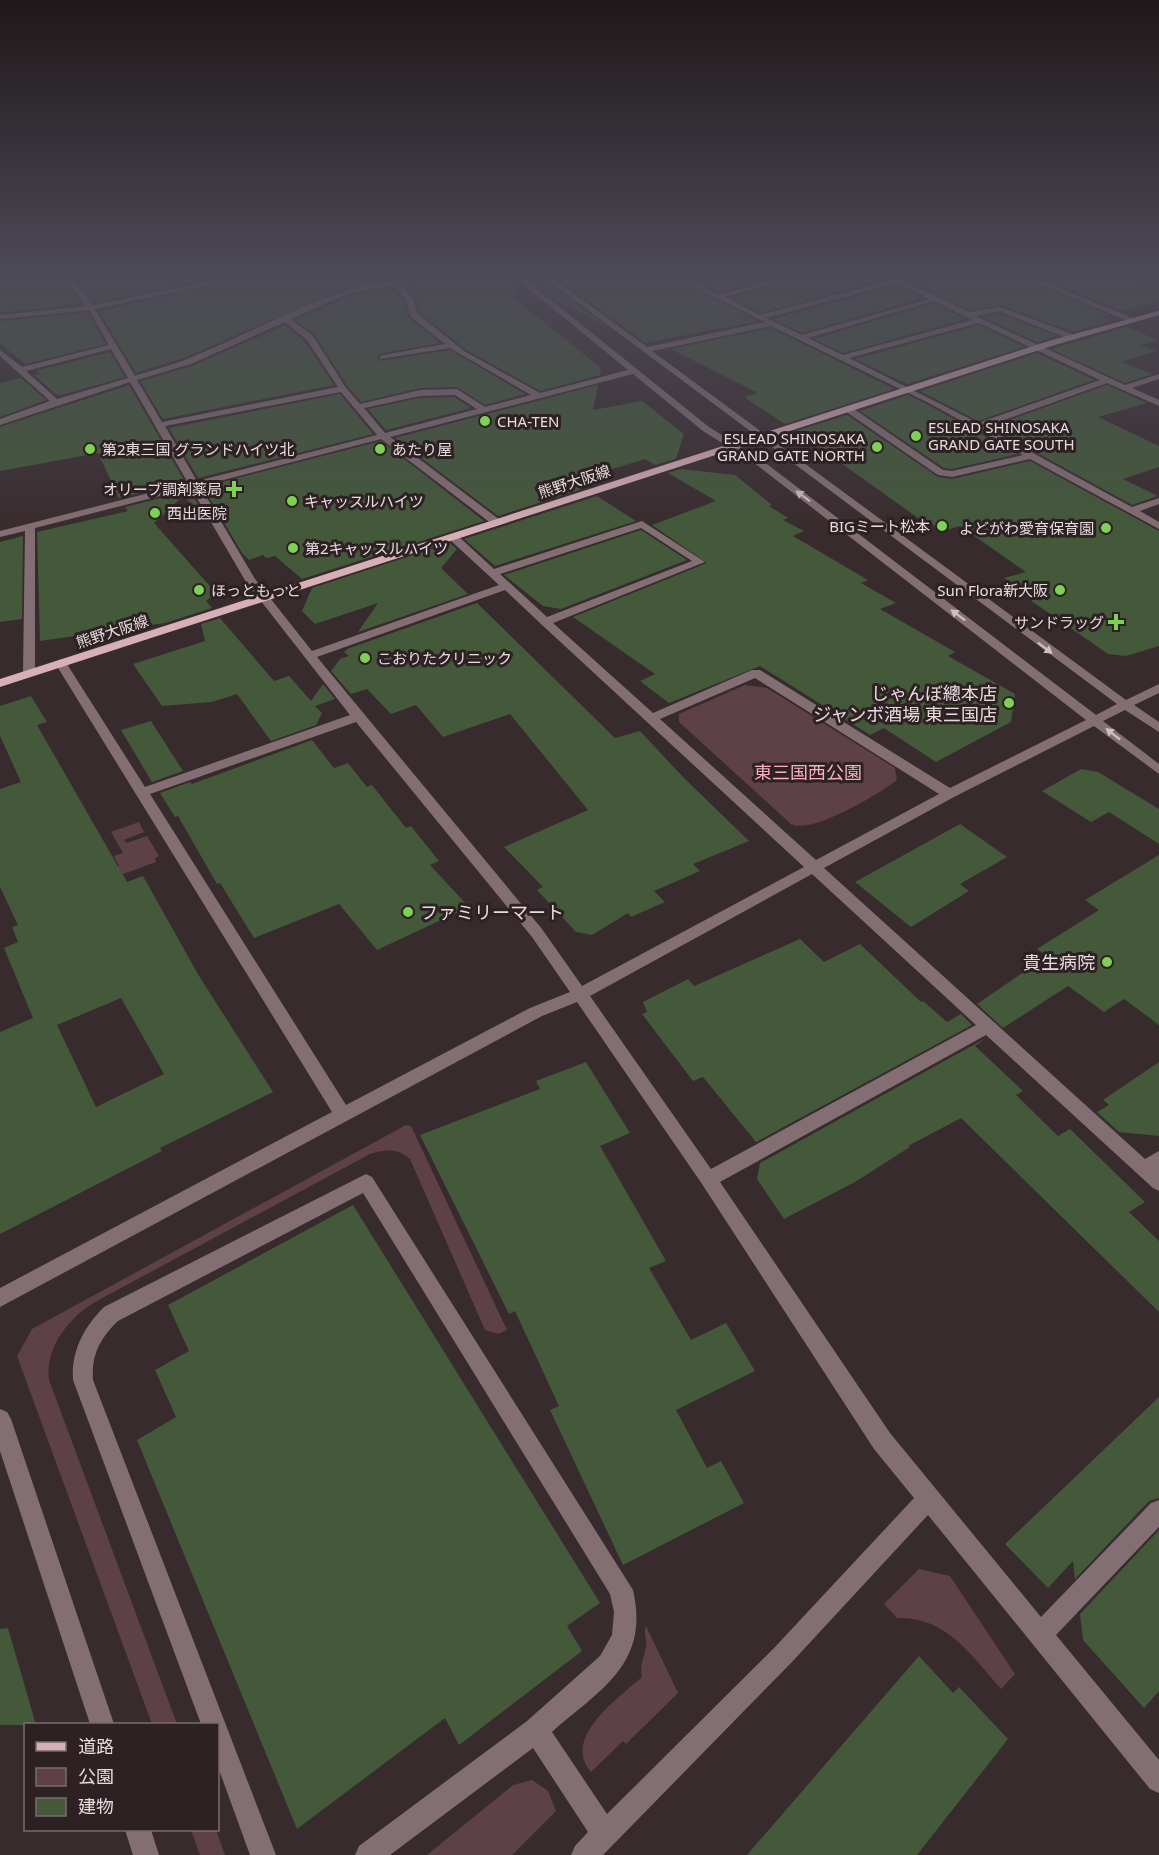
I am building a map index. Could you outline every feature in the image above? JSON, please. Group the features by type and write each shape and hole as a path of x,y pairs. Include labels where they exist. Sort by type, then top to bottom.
{"main road":[{"name":"熊野大阪線","path":"0,683 992,363"}],"street":[{"path":"13,363 56,402"},
{"path":"22,370 50,363"},
{"path":"122,363 193,485 263,598 358,717 537,933 581,993 708,1179 882,1441 1159,1780"},
{"path":"1,421 186,363"},
{"path":"326,363 343,389 383,436 496,522"},
{"path":"478,363 539,396"},
{"path":"624,363 632,372 706,429 760,463 1159,770"},
{"path":"663,363 985,599 1055,656 1159,728"},
{"path":"854,363 978,426 1159,526"},
{"path":"1069,363 1159,403"},
{"path":"0,534 632,372"},
{"path":"1125,388 1159,376"},
{"path":"978,426 1108,380"},
{"path":"158,424 343,389"},
{"path":"358,406 420,393 457,392 484,410"},
{"path":"848,409 941,473 952,474 1031,456"},
{"path":"1131,511 1159,501"},
{"path":"492,573 642,524 700,562 545,622"},
{"path":"29,673 30,526"},
{"path":"453,537 987,1027 1152,1164 1159,1183"},
{"path":"309,656 507,586"},
{"path":"61,663 344,1116"},
{"path":"651,719 756,674 949,794"},
{"path":"0,1298 536,1012 581,993 949,794 1159,687"},
{"path":"143,792 358,717"},
{"path":"708,1179 987,1027"},
{"path":"212,1723 83,1380 83,1357 93,1334 111,1314 366,1182 621,1590 624,1600 624,1635 616,1656 609,1665 536,1730 368,1855"},
{"path":"0,1419 101,1723"},
{"path":"584,1855 783,1654 929,1498"},
{"path":"1041,1633 1159,1511"},
{"path":"536,1730 605,1834"},
{"path":"219,1738 263,1855"},
{"path":"138,1831 146,1855"}],"green space":[{"name":"東三国西公園","path":"745,685 767,688 895,768 897,780 861,803 829,819 801,826 791,824 679,722 679,714"},
{"path":"139,822 144,832 124,840 127,843 147,836 159,856 155,858 156,862 115,877 111,869 119,866 114,856 123,853 111,832"},
{"path":"406,1125 411,1126 507,1330 498,1334 485,1330 410,1159 396,1151 386,1150 370,1154 95,1302 76,1316 55,1345 51,1356 49,1380 177,1723 152,1723 17,1356 32,1329"},
{"path":"919,1569 950,1576 1015,1674 1001,1689 957,1640 930,1624 914,1619 897,1618 884,1604"},
{"path":"646,1626 678,1693 626,1744 623,1741 591,1772 584,1759 583,1745 597,1719 642,1677"},
{"path":"532,1780 548,1791 556,1811 512,1855 427,1855 513,1785"},
{"path":"191,1831 216,1831 225,1855 200,1855"}],"building":[{"path":"69,363 116,363 125,377 58,396 34,375 41,374 36,371"},
{"path":"130,363 169,363 136,373"},
{"path":"200,363 319,363 334,385 163,419 140,381"},
{"path":"332,363 471,363 525,394 485,405 457,387 420,388 361,402"},
{"path":"489,363 594,363 601,368 600,375 540,391"},
{"path":"698,363 841,363 894,389 785,424 744,397 758,393"},
{"path":"862,363 975,363 907,384"},
{"path":"1008,363 1057,363 1094,380 978,421 920,391"},
{"path":"1081,363 1123,363 1152,374 1125,383"},
{"path":"21,378 46,400 0,417 0,383"},
{"path":"129,385 185,482 119,498 98,453 0,471 0,427"},
{"path":"598,385 593,410 642,401 684,434 676,459 655,465 645,459 573,481 585,488 498,516 395,438"},
{"path":"1107,385 1147,403 1098,417 1159,446 1159,467 1123,479 1158,496 1132,505 990,427"},
{"path":"340,394 373,434 198,478 169,428"},
{"path":"908,395 1017,454 952,469 944,468 860,411"},
{"path":"454,397 471,408 386,430 368,409 420,398"},
{"path":"847,415 938,477 952,479 1030,461 1159,531 1159,646 1126,656 1108,654 1010,586 1014,585 1004,578 1026,572 960,526 942,531 932,524 928,525 796,431"},
{"path":"381,441 484,521 302,579 275,556 266,558 263,555 249,560 242,553 203,487"},
{"path":"681,469 735,475 772,505 769,506 788,518 783,520 804,531 793,536 868,580 861,583 896,603 880,609 955,652 948,656 1015,694 1011,722 936,762 884,728 870,735 760,666 669,703 640,681 655,674 573,617 707,563 652,525 716,501 668,473"},
{"path":"190,491 206,518 183,496 154,523 216,593 206,601 212,608 165,623 40,641 37,532 128,511 125,507"},
{"path":"597,496 636,521 495,566 464,539"},
{"path":"641,530 687,560 561,609 543,606 504,575"},
{"path":"23,536 22,619 0,622 0,542"},
{"path":"450,543 457,549 441,568 468,594 358,632 378,603 315,624 302,611 312,588"},
{"path":"477,603 615,738 640,731 683,777 749,841 693,864 700,871 654,891 665,902 631,917 628,913 592,935 576,932 537,890 543,887 504,847 588,810 510,714 443,737 416,705 391,714 367,689 351,694 331,671 340,659 349,656 344,652 347,649"},
{"path":"220,618 274,681 289,676 311,701 323,684 335,699 315,706 322,713 316,725 271,741 237,694 212,702 162,706 133,664 205,641 201,624"},
{"path":"31,696 47,722 37,725 127,882 143,876 199,976 273,1092 160,1148 162,1151 0,1234 0,1032 33,1018 4,948 18,942 12,927 18,925 0,887 0,789 21,782 0,736 0,706","holes":["121,998 164,1074 96,1107 57,1025"]},
{"path":"151,721 183,771 152,782 121,730"},
{"path":"312,740 334,768 348,763 367,787 372,785 406,828 411,826 439,861 430,865 469,907 377,950 339,904 254,938 220,883 217,884 178,816 175,817 160,793 190,782 192,784"},
{"path":"1081,769 1098,772 1159,809 1159,844 1109,812 1091,822 1042,791"},
{"path":"960,824 1007,857 960,884 969,891 911,927 855,882"},
{"path":"1159,855 1159,1025 1124,999 1104,1012 1068,986 1003,1028 977,1004 1047,956 1037,949 1099,910 1085,900"},
{"path":"800,939 824,962 860,944 921,1002 923,1001 947,1022 961,1014 972,1025 756,1142 703,1077 693,1081 642,1014 647,1012 643,1002 688,979 694,986"},
{"path":"986,1038 975,1046 1023,1091 1016,1095 1058,1136 1070,1129 1145,1202 1129,1212 1159,1241 1159,1312 961,1118 908,1146 910,1147 855,1182 784,1219 757,1179 760,1163"},
{"path":"586,1062 630,1133 600,1146 666,1261 649,1268 691,1340 726,1323 755,1371 676,1410 707,1468 721,1461 744,1503 623,1565 550,1410 559,1406 515,1311 509,1314 420,1135 540,1089 536,1081"},
{"path":"1159,1062 1159,1136 1119,1132 1097,1112 1109,1105 1103,1100"},
{"path":"353,1205 600,1603 567,1626 582,1651 459,1745 445,1718 297,1829 137,1440 176,1417 155,1370 189,1351 168,1305"},
{"path":"1159,1397 1159,1498 1149,1501 1075,1579 1073,1561 1048,1588 1005,1544"},
{"path":"1159,1530 1159,1691 1144,1708 1083,1640 1080,1614"},
{"path":"8,1628 35,1723 0,1725 0,1629"},
{"path":"919,1656 953,1693 959,1687 1008,1739 917,1855 747,1855"}],"place":[{"name":"CHA-TEN","path":"485,421"},
{"name":"ESLEAD SHINOSAKA GRAND GATE SOUTH","path":"916,436"},
{"name":"ESLEAD SHINOSAKA GRAND GATE NORTH","path":"877,447"},
{"name":"第2東三国 グランドハイツ北","path":"90,449"},
{"name":"あたり屋","path":"380,449"},
{"name":"オリーブ調剤薬局","path":"234,489"},
{"name":"キャッスルハイツ","path":"292,501"},
{"name":"西出医院","path":"155,513"},
{"name":"BIGミート松本","path":"942,526"},
{"name":"よどがわ愛育保育園","path":"1106,528"},
{"name":"第2キャッスルハイツ","path":"293,548"},
{"name":"ほっともっと","path":"199,590"},
{"name":"Sun Flora新大阪","path":"1060,590"},
{"name":"サンドラッグ","path":"1116,622"},
{"name":"こおりたクリニック","path":"365,658"},
{"name":"じゃんぼ總本店 ジャンボ酒場 東三国店","path":"1009,703"},
{"name":"ファミリーマート","path":"408,912"},
{"name":"貴生病院","path":"1107,962"}]}
